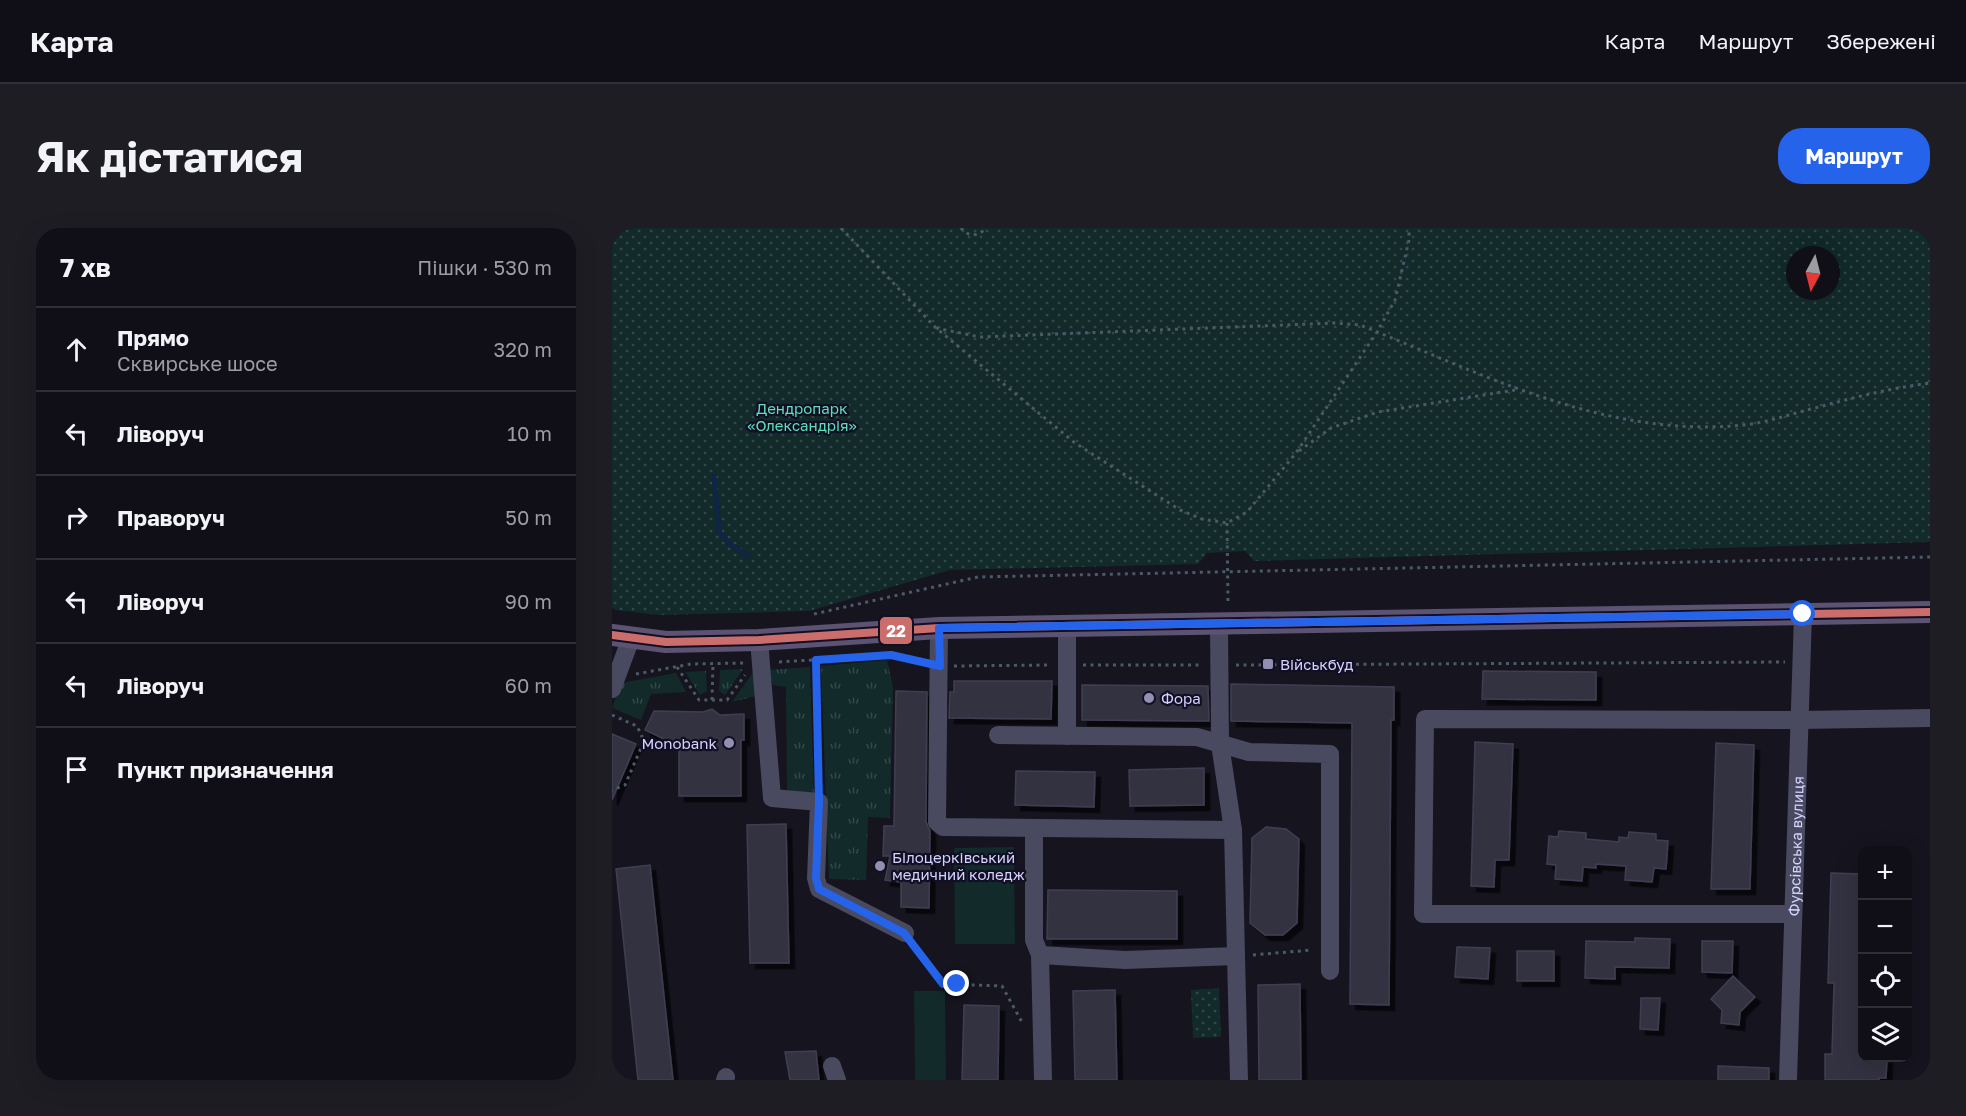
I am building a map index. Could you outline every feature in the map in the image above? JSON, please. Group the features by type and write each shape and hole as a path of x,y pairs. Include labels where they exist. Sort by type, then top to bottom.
{"main road":[{"path":"621,637 666,642 759,640 939,628 1930,612"}],"street":[{"name":"Фурсівська вулиця","path":"1788,1080 1803,614"},
{"path":"1219,625 1220,744 1233,830 1239,1080"},
{"path":"1067,626 1067,736"},
{"path":"939,628 938,822 943,826 1233,830"},
{"path":"614,683 621,637"},
{"path":"759,640 756,663 772,798 819,802 816,878 819,889 904,933"},
{"path":"1793,914 1423,914 1425,719 1930,718"},
{"path":"998,735 1197,737 1250,752 1330,754 1330,971"},
{"path":"1034,828 1034,940 1040,955 1043,1080"},
{"path":"1040,955 1125,960 1236,956"}],"path":[{"path":"841,228 936,328 1075,443 1180,510 1202,519 1227,524 1247,512 1296,453 1377,332 1395,300 1409,240 1409,228"},
{"path":"961,228 966,233 975,235 980,234 986,228"},
{"path":"936,328 981,337 1335,323 1360,325 1516,389 1563,404 1643,423 1714,428 1777,420 1857,397 1930,383"},
{"path":"1296,453 1331,428 1378,412 1516,389"},
{"path":"1227,524 1228,602"},
{"path":"814,614 978,577 1930,557"},
{"path":"614,683 692,664 756,663 891,655 940,666 1801,662"},
{"path":"816,660 819,802"},
{"path":"677,667 699,700 727,700 756,663"},
{"path":"712,700 713,664"},
{"path":"612,715 637,726 644,741 625,785 612,790"},
{"path":"904,933 943,984 1002,986 1028,1032"},
{"path":"1236,956 1330,949"}],"green space":[{"name":"Дендропарк «Олександрія»","path":"612,228 1930,228 1930,542 1254,561 1245,551 1207,553 1198,564 950,570 809,611 659,615 612,608"},
{"path":"887,660 893,687 890,818 868,817 866,880 829,879 821,666"},
{"path":"810,667 814,796 787,794 786,687 773,685 768,670"},
{"path":"743,669 725,695 719,691 720,670"},
{"path":"706,671 707,691 700,695 685,672"},
{"path":"754,671 756,696 732,702"},
{"path":"676,673 686,692 651,694 641,720 612,708 621,683"},
{"path":"1014,847 1015,944 955,944 954,848"},
{"path":"1219,988 1221,1037 1193,1038 1191,990"},
{"path":"914,991 945,991 946,1080 915,1080"}],"building":[{"path":"1483,671 1596,672 1596,700 1482,699"},
{"path":"954,681 1052,681 1051,719 949,718 950,692 954,692"},
{"path":"1231,684 1394,687 1394,720 1391,720 1389,1005 1350,1004 1352,723 1231,721"},
{"path":"1082,685 1208,686 1209,721 1082,720"},
{"path":"896,691 927,692 926,822 930,831 929,908 901,907 901,882 885,880 890,856 883,856 884,826 894,826"},
{"path":"712,709 720,715 744,714 744,740 741,740 741,796 679,796 679,746 645,730 654,711 703,712"},
{"path":"612,734 636,744 612,800"},
{"path":"1475,742 1513,744 1509,860 1495,860 1494,887 1471,886"},
{"path":"1716,743 1754,745 1750,889 1711,889"},
{"path":"1204,768 1204,805 1130,806 1129,770"},
{"path":"1016,771 1095,772 1094,807 1015,805"},
{"path":"786,824 789,963 750,963 747,825"},
{"path":"1266,827 1286,829 1299,839 1297,923 1283,935 1265,935 1250,923 1252,838"},
{"path":"1559,831 1586,833 1586,839 1619,842 1619,837 1628,838 1629,832 1656,834 1656,840 1668,841 1666,869 1654,868 1652,882 1625,880 1626,866 1596,864 1596,868 1583,867 1582,881 1555,879 1556,865 1547,864 1549,836 1558,837"},
{"path":"650,865 673,1080 638,1080 616,869"},
{"path":"1831,873 1858,874 1858,1062 1887,1062 1886,1078 1825,1080 1825,1054 1832,1054 1834,983 1828,983"},
{"path":"1048,890 1177,891 1177,939 1047,939"},
{"path":"1635,938 1670,939 1669,968 1615,967 1615,979 1585,978 1586,941 1635,942"},
{"path":"1702,941 1733,941 1732,973 1702,972"},
{"path":"1457,947 1490,948 1488,979 1455,977"},
{"path":"1517,951 1554,951 1554,981 1517,981"},
{"path":"1733,976 1755,997 1740,1012 1739,1025 1721,1023 1722,1010 1711,999"},
{"path":"1300,984 1301,1080 1259,1080 1258,985"},
{"path":"1115,990 1117,1080 1075,1080 1073,991"},
{"path":"1641,998 1660,998 1658,1030 1640,1029"},
{"path":"964,1005 999,1006 998,1080 962,1080"},
{"path":"816,1051 819,1080 790,1080 785,1052"},
{"path":"1718,1066 1769,1068 1769,1080 1718,1080"}],"waterway":[{"path":"714,476 719,532 731,545 747,555"}],"transit line":[{"name":"22","path":"612,635 666,642 759,640 939,628 1930,612"}],"place":[{"name":"Військбуд","path":"1268,664"},
{"name":"Фора","path":"1149,698"},
{"name":"Monobank","path":"729,743"},
{"name":"Білоцерківський медичний коледж","path":"880,866"}],"route":[{"path":"957,984 943,984 904,933 819,889 816,878 819,802 816,660 891,655 940,666 939,628 1803,614"}]}
